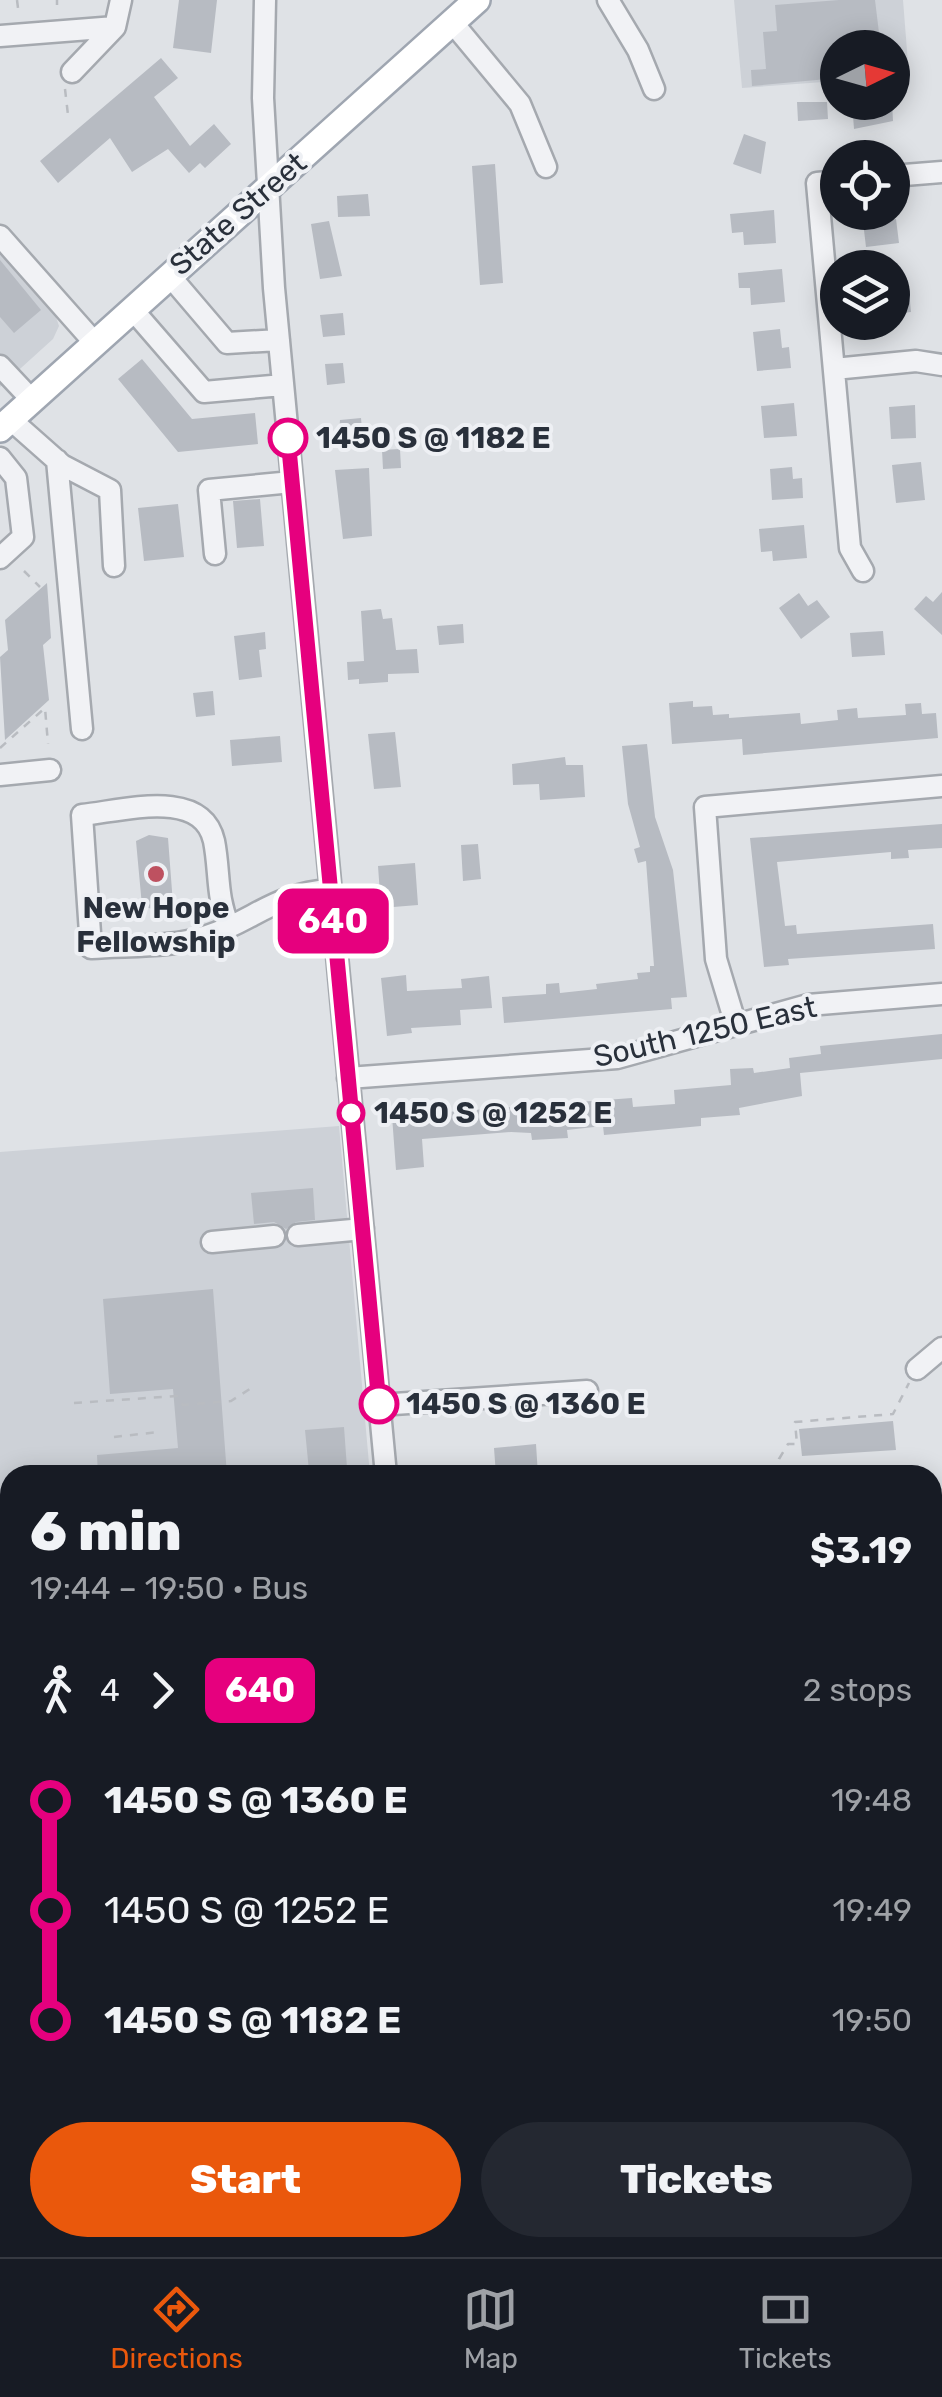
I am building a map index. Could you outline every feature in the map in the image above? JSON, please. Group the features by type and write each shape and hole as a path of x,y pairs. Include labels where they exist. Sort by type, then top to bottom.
{"main road":[{"name":"State Street","path":"5,424 477,0"}],"street":[{"path":"72,72 115,27 121,0"},
{"path":"265,0 268,189 279,340 385,1465"},
{"path":"608,0 638,50 654,90"},
{"path":"452,22 520,104 546,168"},
{"path":"0,36 115,27"},
{"path":"910,175 942,172"},
{"path":"829,230 834,369 850,548 863,571"},
{"path":"0,236 94,342"},
{"path":"169,275 226,343 279,340"},
{"path":"132,308 204,392 283,384"},
{"path":"834,369 916,361 942,365"},
{"path":"0,366 31,399"},
{"path":"5,424 56,460 110,490 114,566"},
{"path":"0,458 16,478 24,537 0,558"},
{"path":"56,460 82,730"},
{"path":"215,554 208,490 292,482"},
{"path":"0,774 50,770"},
{"path":"735,1022 716,958 705,807 942,786"},
{"path":"229,926 219,905 214,841 195,811 179,807 82,815 90,948 206,937 229,926 285,896 330,890"},
{"name":"South 1250 East","path":"348,1078 616,1058 679,1043 735,1022 808,1005 942,994"},
{"path":"298,1235 362,1230"},
{"path":"212,1242 274,1236"},
{"path":"917,1369 942,1348"},
{"path":"379,1404 587,1391"}],"path":[{"path":"17,0 18,8"},
{"path":"24,571 40,587"},
{"path":"0,748 45,708 48,744"},
{"path":"779,1465 788,1444 797,1444 795,1422 893,1414 917,1369"},
{"path":"74,1403 177,1396 182,1405 230,1401 256,1385"},
{"path":"114,1436 159,1432"}],"shaded area":[{"path":"734,0 903,0 905,30 820,30 820,82 742,88"},
{"path":"0,249 55,314 59,326 53,339 0,387"},
{"path":"339,1126 369,1465 0,1465 0,1152"}],"building":[{"path":"179,0 217,0 211,53 173,48"},
{"path":"875,0 879,30 820,30 820,80 752,86 751,70 766,69 763,32 777,31 775,5"},
{"path":"161,58 178,78 154,97 190,146 214,124 231,144 205,168 200,163 189,173 168,149 132,172 110,138 58,183 40,161"},
{"path":"797,102 820,102 820,120 798,121"},
{"path":"853,120 893,120 893,121 854,129"},
{"path":"744,134 766,142 761,174 733,164"},
{"path":"495,164 503,283 480,285 472,166"},
{"path":"368,194 370,216 338,217 337,196"},
{"path":"774,210 776,243 744,245 743,232 732,233 730,214"},
{"path":"329,221 342,276 320,279 311,224"},
{"path":"864,230 897,230 899,243 866,247"},
{"path":"0,260 41,310 14,333 0,317"},
{"path":"782,269 785,302 751,305 750,288 739,288 738,273"},
{"path":"343,313 345,335 323,337 320,315"},
{"path":"780,329 782,348 789,347 791,368 757,371 753,332"},
{"path":"142,359 192,419 255,413 258,444 178,452 118,379"},
{"path":"343,363 345,383 327,385 325,364"},
{"path":"794,403 797,436 764,438 761,406"},
{"path":"915,405 916,438 891,439 889,407"},
{"path":"361,418 363,441 338,444 340,420"},
{"path":"400,449 401,468 383,469 382,450"},
{"path":"921,462 925,500 896,503 892,465"},
{"path":"792,467 793,479 802,478 803,498 772,500 770,469"},
{"path":"369,468 372,536 343,539 335,470"},
{"path":"260,499 264,546 237,548 233,501"},
{"path":"178,504 184,557 144,561 138,508"},
{"path":"804,525 807,558 773,561 772,551 761,552 759,529"},
{"path":"47,583 51,638 43,645 49,700 5,740 0,657 8,650 5,620"},
{"path":"942,592 942,635 914,609 926,596 933,602"},
{"path":"799,593 808,606 817,600 830,617 801,639 779,608"},
{"path":"381,609 383,619 392,618 396,650 417,649 419,673 388,674 388,682 359,684 359,679 348,680 347,662 364,661 361,611"},
{"path":"463,624 464,643 439,645 437,626"},
{"path":"883,631 885,655 852,657 850,633"},
{"path":"265,632 266,649 259,650 262,677 239,680 234,636"},
{"path":"213,691 215,715 196,717 193,693"},
{"path":"693,701 693,707 712,706 713,715 729,714 729,718 800,713 801,724 838,720 837,710 857,708 858,718 906,715 905,704 921,703 922,714 936,713 938,738 743,755 742,739 672,744 669,703"},
{"path":"395,732 401,787 374,789 368,734"},
{"path":"280,736 282,762 232,766 230,740"},
{"path":"647,744 655,817 673,870 687,997 671,998 672,1009 504,1023 502,997 546,994 546,984 559,983 560,993 597,989 596,984 638,979 637,973 650,972 650,966 654,966 646,861 638,863 634,849 640,847 628,804 622,746"},
{"path":"565,757 566,765 583,765 585,797 540,800 539,784 513,785 512,764"},
{"path":"942,824 942,848 908,850 909,858 891,859 891,852 777,862 785,926 796,925 797,934 933,924 935,949 788,959 789,965 764,967 750,838"},
{"path":"149,835 168,838 173,904 159,911 142,906 136,841"},
{"path":"478,844 481,879 463,881 461,845"},
{"path":"415,863 418,905 381,908 378,866"},
{"path":"406,975 407,991 462,988 461,979 489,976 492,1008 460,1010 461,1025 411,1028 412,1033 387,1036 381,978"},
{"path":"942,1034 942,1059 800,1073 802,1096 739,1108 740,1115 701,1118 701,1126 604,1135 603,1126 567,1130 568,1138 532,1140 531,1133 511,1132 422,1139 424,1167 396,1170 392,1116 632,1098 633,1107 675,1104 674,1090 731,1085 730,1069 753,1068 754,1073 790,1068 789,1058 821,1054 820,1046"},
{"path":"313,1188 315,1220 296,1222 286,1229 274,1222 254,1224 251,1193"},
{"path":"213,1289 226,1465 98,1465 97,1455 178,1448 173,1389 110,1394 103,1299"},
{"path":"893,1421 896,1450 802,1456 799,1429"},
{"path":"344,1427 347,1465 308,1465 305,1430"},
{"path":"536,1444 537,1465 495,1465 494,1448"}],"bus line":[{"name":"640","path":"288,438 379,1404"}],"place":[{"name":"1450 S @ 1182 E","path":"288,438"},
{"name":"New Hope Fellowship","path":"156,874"},
{"name":"1450 S @ 1252 E","path":"351,1113"},
{"name":"1450 S @ 1360 E","path":"379,1404"}]}
